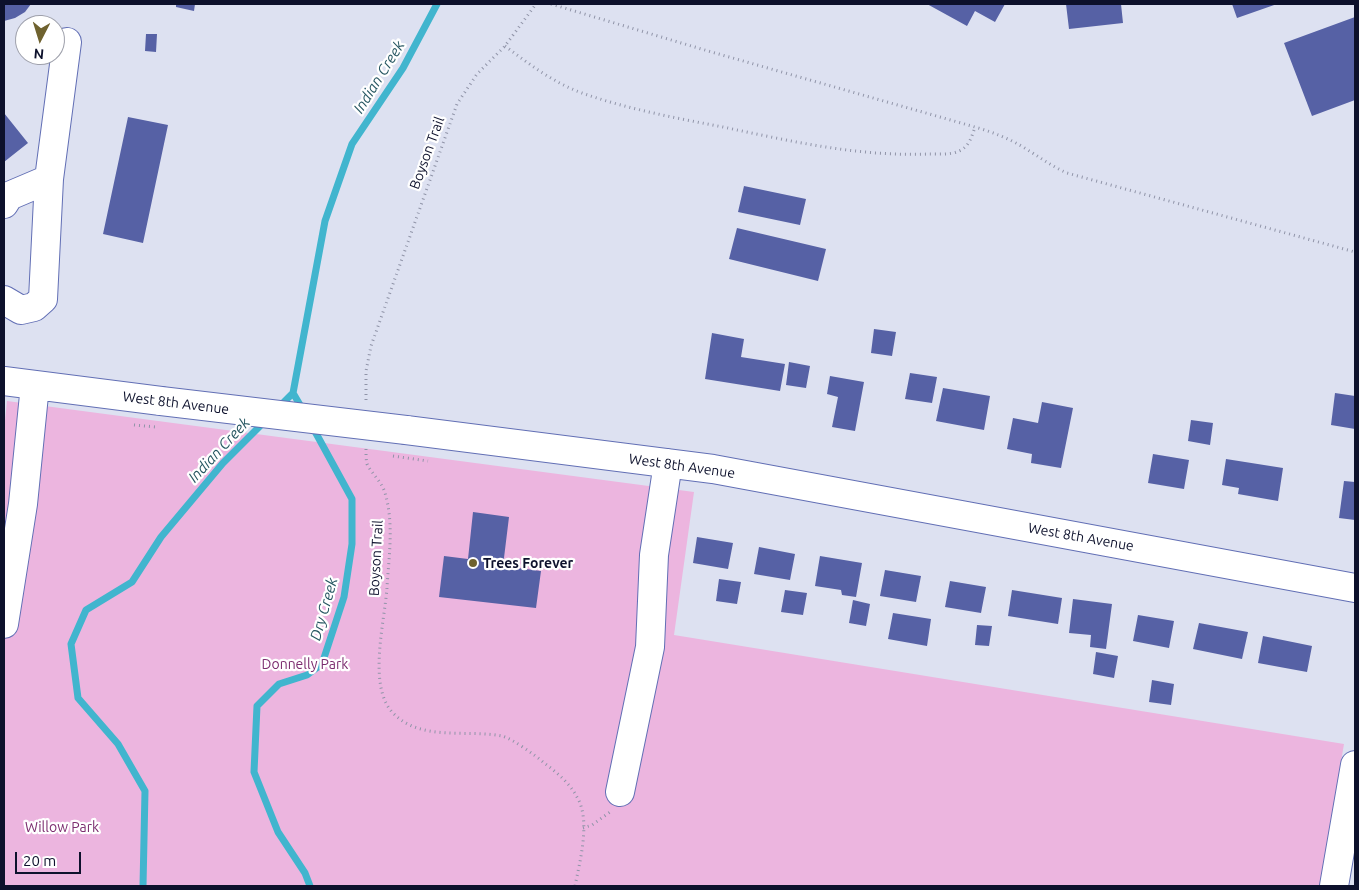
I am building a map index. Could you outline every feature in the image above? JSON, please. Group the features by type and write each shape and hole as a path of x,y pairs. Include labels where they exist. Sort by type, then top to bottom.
{"street":[{"path":"4,300 21,310 34,307 43,299 49,179 67,42"},
{"path":"4,204 9,196 49,179"},
{"name":"West 8th Avenue","path":"4,381 668,463 1355,588"},
{"path":"4,624 23,504 36,385"},
{"path":"620,792 650,647 654,555 668,463"},
{"path":"1334,886 1355,765"}],"path":[{"name":"Boyson Trail","path":"366,406 366,371 371,346 457,104 477,74 505,46 536,4"},
{"path":"551,4 997,134 1021,146 1051,166 1067,173 1355,252"},
{"path":"505,46 558,83 581,93 679,118 804,144 898,154 945,154 958,152 965,147 975,127"},
{"name":"Boyson Trail","path":"366,444 366,462 384,491 391,518 387,589 378,668 382,692 392,712 411,726 443,732 503,736 535,755 565,780 578,798 584,819 583,845 575,886"}],"green space":[{"name":"Donnelly Park","path":"7,401 694,492 674,635 1344,744 1320,886 4,886 4,430"}],"building":[{"path":"4,4 31,4 25,12 15,15 15,18 4,21"},
{"path":"176,4 195,4 194,11 176,7"},
{"path":"927,4 1005,4 995,22 975,11 967,26"},
{"path":"1066,4 1121,4 1123,23 1069,29"},
{"path":"1232,4 1277,4 1237,18"},
{"path":"1355,17 1355,100 1312,116 1284,43"},
{"path":"146,34 157,34 156,52 145,51"},
{"path":"4,113 28,143 4,162"},
{"path":"128,117 168,125 143,243 103,234"},
{"path":"744,186 806,199 800,225 738,212"},
{"path":"737,228 826,249 818,281 729,259"},
{"path":"874,329 896,332 892,356 871,353"},
{"path":"712,333 744,339 741,357 785,364 780,391 705,379"},
{"path":"789,362 810,366 806,388 786,385"},
{"path":"910,373 937,377 932,403 905,399"},
{"path":"830,376 864,382 855,431 832,427 838,397 827,394"},
{"path":"943,388 990,396 984,430 936,421"},
{"path":"1335,393 1355,396 1355,429 1331,425"},
{"path":"1042,402 1073,408 1061,468 1031,463 1032,454 1007,449 1013,418 1038,423"},
{"path":"1191,420 1213,423 1210,445 1188,441"},
{"path":"1153,454 1189,460 1184,489 1148,483"},
{"path":"1226,459 1283,468 1278,501 1238,494 1239,488 1222,485"},
{"path":"1344,481 1355,482 1355,520 1339,518"},
{"name":"Trees Forever","path":"473,512 509,517 503,566 541,571 536,608 439,597 444,556 468,559"},
{"path":"697,537 733,543 728,569 693,563"},
{"path":"759,547 795,554 790,580 754,574"},
{"path":"820,556 862,563 856,597 842,595 841,590 815,586"},
{"path":"885,570 921,576 916,602 880,596"},
{"path":"719,579 741,582 737,604 716,601"},
{"path":"950,581 986,587 981,613 945,607"},
{"path":"785,590 807,593 803,615 781,612"},
{"path":"1012,590 1062,598 1058,624 1008,616"},
{"path":"1073,599 1112,604 1106,649 1090,647 1091,635 1069,633"},
{"path":"853,600 870,604 866,626 849,623"},
{"path":"893,613 931,619 927,646 888,639"},
{"path":"1138,615 1174,621 1169,648 1133,641"},
{"path":"1199,623 1248,632 1242,659 1193,649"},
{"path":"977,625 992,626 989,646 975,645"},
{"path":"1263,636 1312,646 1307,672 1258,663"},
{"path":"1096,652 1118,656 1114,678 1093,674"},
{"path":"1152,680 1174,684 1171,705 1149,702"}],"waterway":[{"name":"Indian Creek","path":"278,408 293,393 325,221 352,144 403,68 437,4"},
{"name":"Dry Creek","path":"293,393 303,410"},
{"name":"Indian Creek","path":"143,886 145,791 118,744 78,698 71,644 86,610 132,582 161,537 223,463 265,421"},
{"name":"Dry Creek","path":"310,886 305,873 278,832 254,772 257,706 279,684 307,675 322,664 344,597 352,544 352,499 312,426"}],"place":[{"name":"Trees Forever","path":"473,563"}],"park label":[{"name":"Willow Park","path":"62,827"}]}
